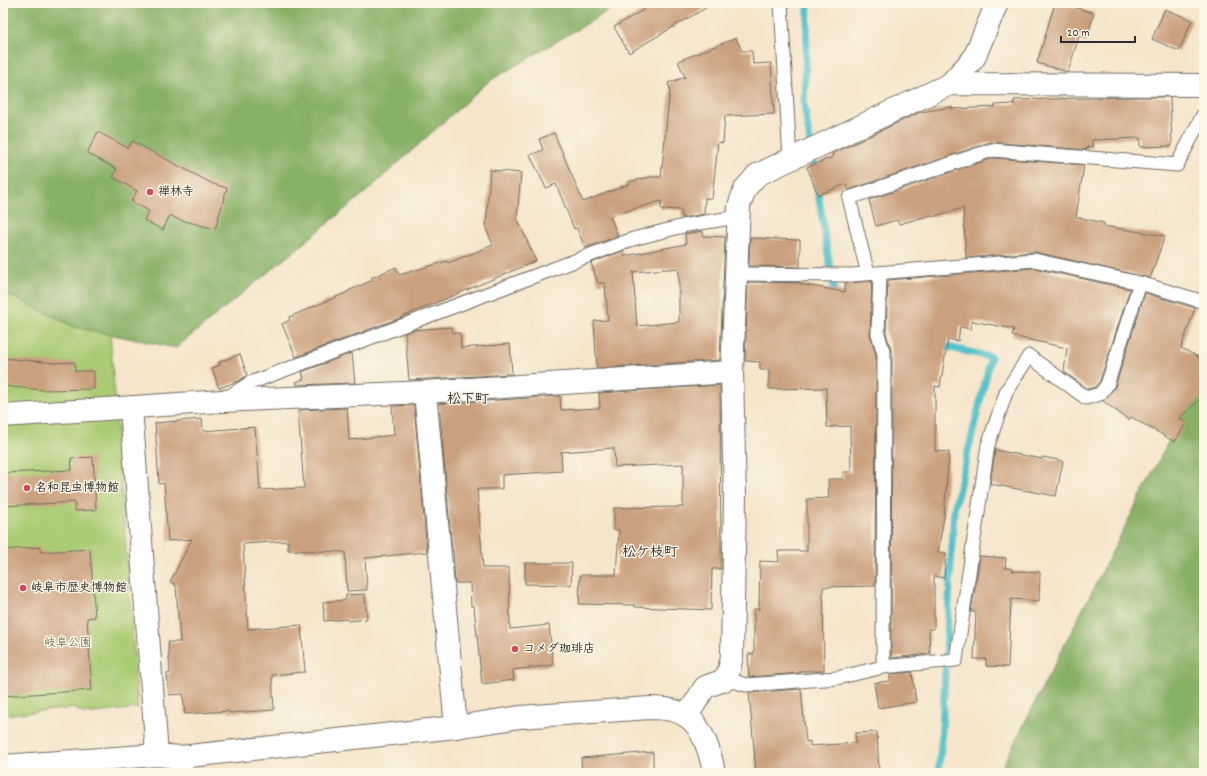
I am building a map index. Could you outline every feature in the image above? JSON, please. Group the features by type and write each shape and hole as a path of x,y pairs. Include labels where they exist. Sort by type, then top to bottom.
{"street":[{"path":"687,716 705,687 727,679 732,656 735,506 732,372 738,217 739,206 745,189 757,175 950,84 974,58 997,3"},
{"path":"950,84 1204,85"},
{"path":"3,416 222,400 425,392 732,372"},
{"path":"425,392 456,727"},
{"path":"131,407 157,755"},
{"path":"3,766 157,755 181,765 520,717 664,708 687,716 699,730 709,750 714,773"}],"lane":[{"path":"780,3 790,160"},
{"path":"883,667 884,354 878,334 874,273 849,198 992,150 1177,165 1204,113"},
{"path":"222,400 250,383 633,239 686,225 738,217"},
{"path":"736,274 852,275 1034,260 1140,283 1204,302"},
{"path":"727,679 746,685 837,678 883,667 956,660 988,445 1007,390 1028,356 1086,398 1100,394 1107,385 1140,283"}],"green space":[{"path":"3,3 622,3 488,82 366,192 176,348 75,327 3,292"},
{"name":"岐阜公園","path":"3,292 75,327 110,334 138,708 85,714 74,708 3,715"},
{"path":"1204,372 1204,773 999,773"}],"building":[{"path":"655,3 714,3 629,53 614,27"},
{"path":"1055,3 1060,3 1094,13 1087,38 1079,36 1068,72 1037,63"},
{"path":"1165,9 1192,20 1179,51 1152,39"},
{"path":"736,38 742,51 752,51 753,64 771,63 774,114 725,116 723,143 718,142 712,199 705,198 704,214 682,218 681,210 661,209 661,201 610,216 618,236 585,248 577,228 574,229 556,184 546,188 530,155 543,150 539,139 554,133 583,202 629,184 628,182 650,177 661,177 670,89 668,83 685,77 678,61"},
{"path":"1170,97 1172,146 1140,147 1140,138 1092,140 1092,147 1087,147 1086,150 990,142 849,190 846,184 818,195 807,167 833,157 832,154 920,112 952,107 952,109 995,107 995,105 1014,104 1014,100"},
{"path":"98,132 128,148 132,141 213,184 227,188 215,229 177,219 170,215 163,230 144,220 149,211 131,201 137,191 113,177 117,169 87,153"},
{"path":"993,158 1084,165 1076,217 1104,223 1104,226 1165,236 1150,278 1035,252 966,258 963,208 932,217 932,215 899,224 897,220 876,226 869,200"},
{"path":"490,170 521,173 517,218 536,261 397,319 296,357 282,324 290,320 289,317 348,292 373,280 371,278 396,267 399,275 447,261 448,263 493,245 486,228"},
{"path":"703,231 703,236 725,237 720,360 597,368 594,321 608,320 605,283 598,283 591,263 623,251 625,256 686,244 685,234","holes":["679,268 679,322 637,326 633,272"]},
{"path":"750,238 800,240 800,267 749,266"},
{"path":"1033,268 1130,289 1100,381 1095,387 1088,389 1064,372 1067,348 1012,336 1014,329 972,321 971,329 960,327 958,341 948,339 940,387 935,386 935,451 949,452 944,517 938,552 946,553 944,578 934,576 934,629 929,629 930,654 891,658 892,354 886,333 888,280"},
{"path":"872,281 870,334 876,355 875,586 823,587 824,671 800,671 800,673 749,677 748,654 754,654 754,609 759,609 760,561 779,562 778,551 807,551 807,499 829,498 828,479 843,479 843,472 851,472 850,426 827,427 826,388 769,389 769,370 760,370 760,362 745,361 748,282 800,283 845,292 845,283"},
{"path":"1145,293 1195,308 1181,348 1204,360 1204,396 1179,418 1186,423 1175,442 1131,417 1129,420 1103,401 1115,387"},
{"path":"452,327 453,333 460,333 461,348 510,344 512,374 409,380 405,333 413,330"},
{"path":"352,353 355,383 297,385 296,382 304,379 302,372"},
{"path":"240,354 247,375 239,381 219,388 212,368 220,365 219,362"},
{"path":"3,358 55,363 75,362 75,371 94,371 94,389 43,390 3,386"},
{"path":"720,385 721,569 712,569 711,610 635,607 635,605 579,604 580,575 616,575 619,530 614,530 614,508 683,507 683,464 615,467 614,448 561,452 562,471 502,475 502,489 477,489 483,568 509,568 510,629 549,625 553,665 513,670 514,680 482,684 474,606 471,606 470,583 455,583 439,404 560,396 561,410 600,408 599,393"},
{"path":"414,405 427,552 365,558 367,590 347,591 345,552 288,550 288,541 243,544 248,629 301,625 305,672 272,675 274,710 185,714 183,694 169,695 167,674 170,673 168,642 180,642 176,585 170,582 192,539 168,541 164,483 159,484 155,423 202,419 203,431 255,427 260,490 304,488 298,410 347,408 349,440 394,435 392,406"},
{"path":"995,450 1042,459 1043,457 1063,461 1056,496 990,484"},
{"path":"93,457 96,510 75,511 75,502 3,506 3,473 72,470 71,458"},
{"name":"岐阜市歴史博物館","path":"40,547 40,552 90,549 95,617 87,618 92,690 3,696 3,550"},
{"path":"980,556 1006,558 1005,568 1012,569 1012,571 1040,572 1039,601 1011,599 1008,667 986,666 986,659 974,659 976,612 971,612"},
{"path":"525,563 572,563 571,585 525,584"},
{"path":"365,594 367,619 324,621 323,602 346,600 346,595"},
{"path":"912,672 916,702 878,708 874,683 890,681 890,674"},
{"path":"801,689 806,742 810,741 810,746 856,743 855,733 877,732 879,773 812,773 812,769 756,771 749,693"},
{"path":"653,752 653,773 582,773 581,758"}],"waterway":[{"path":"808,3 804,104 815,174"},
{"path":"817,186 835,298"},
{"path":"938,345 991,357 954,509 941,746 938,773"}],"place":[{"name":"禅林寺","path":"150,192"},
{"name":"名和昆虫博物館","path":"27,488"},
{"name":"岐阜市歴史博物館","path":"23,588"},
{"name":"コメダ珈琲店","path":"515,649"}],"district":[{"name":"松下町","path":"468,400"},
{"name":"松ケ枝町","path":"650,553"}]}
